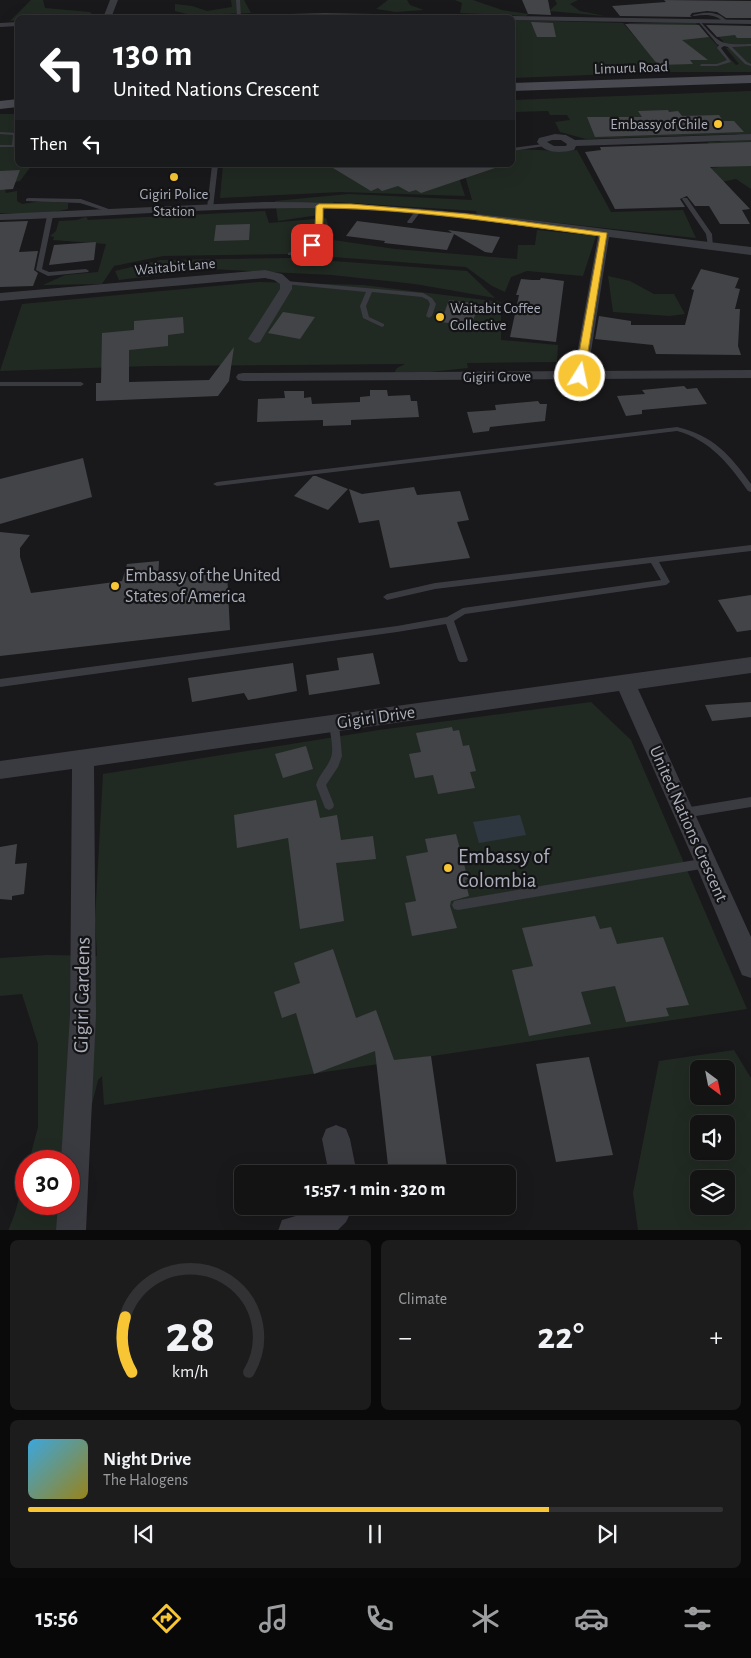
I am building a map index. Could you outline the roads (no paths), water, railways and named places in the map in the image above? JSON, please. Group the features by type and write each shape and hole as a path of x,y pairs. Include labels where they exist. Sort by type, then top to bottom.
{"main road":[{"name":"Limuru Road","path":"515,87 751,80"}],"street":[{"path":"108,15 114,0"},
{"path":"515,18 696,18 726,22 751,22"},
{"path":"0,25 15,24"},
{"path":"543,145 552,149 565,149 570,148 573,143 751,137"},
{"path":"0,217 210,208 319,206 418,211 751,251"},
{"path":"580,376 604,234"},
{"name":"Waitabit Lane","path":"0,297 265,274 278,277 286,283"},
{"path":"256,339 286,289 286,283"},
{"name":"Gigiri Grove","path":"243,377 751,374"},
{"name":"Gigiri Drive","path":"0,770 83,760 624,682 751,666"},
{"name":"United Nations Crescent","path":"624,682 707,863 751,966"},
{"name":"Gigiri Gardens","path":"71,1230 83,1015 83,760"},
{"path":"336,1139 341,1165"},
{"path":"293,1230 317,1225 334,1215"}],"lane":[{"path":"238,0 239,15"},
{"path":"696,18 721,45 751,45"},
{"path":"701,65 717,65 730,61 719,48 721,45"},
{"path":"729,46 746,63 751,65"},
{"path":"0,133 15,134"},
{"path":"0,146 15,145"},
{"path":"515,150 543,145"},
{"path":"210,208 215,167"},
{"path":"28,200 70,199 114,212"},
{"path":"685,199 709,234 711,246"},
{"path":"290,254 312,245 319,228 319,206"},
{"path":"410,222 418,211"},
{"path":"50,216 39,270 48,274 86,271"},
{"path":"286,283 423,295 430,299 433,304 429,316"},
{"path":"370,290 363,306 366,318 382,325"},
{"path":"0,384 81,384"},
{"path":"216,484 677,429 688,431 714,445 728,459 751,489"},
{"path":"387,596 435,586 751,548"},
{"path":"0,683 449,620 464,611 666,582 654,560"},
{"path":"449,620 463,660"},
{"path":"329,805 321,786 323,779 334,764 337,756 334,724"},
{"path":"683,813 751,802"},
{"path":"458,905 707,863"}],"place":[{"name":"Embassy of Chile","path":"718,124"},
{"name":"Gigiri Police Station","path":"174,177"},
{"name":"Waitabit Coffee Collective","path":"440,317"},
{"name":"Embassy of the United States of America","path":"115,586"},
{"name":"Embassy of Colombia","path":"448,868"}]}
